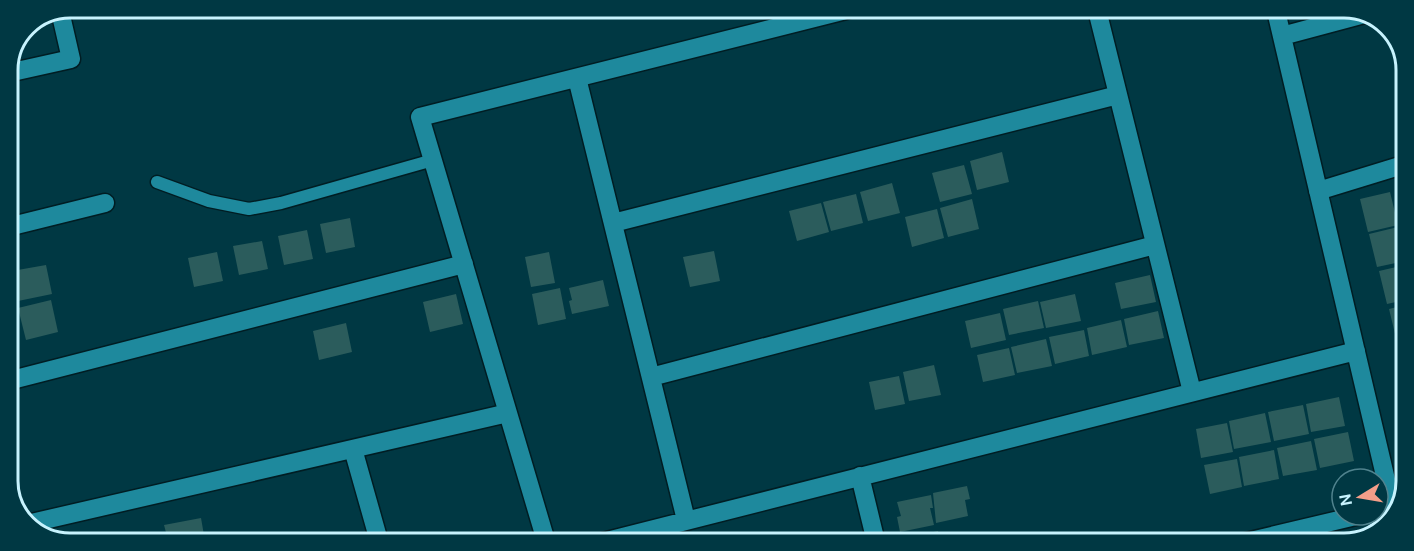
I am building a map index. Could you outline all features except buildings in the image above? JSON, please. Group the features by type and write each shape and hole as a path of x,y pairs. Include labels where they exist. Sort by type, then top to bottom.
{"street":[{"path":"544,533 420,117 577,78 778,18"},
{"path":"1099,18 1192,392"},
{"path":"1278,18 1356,351 1379,467"},
{"path":"1282,36 1348,18"},
{"path":"18,71 71,59 62,19"},
{"path":"577,78 686,520"},
{"path":"613,223 1118,95"},
{"path":"1318,191 1396,167"},
{"path":"18,225 105,203"},
{"path":"651,377 1155,245"},
{"path":"18,378 464,264"},
{"path":"637,533 1356,351"},
{"path":"38,521 508,413"},
{"path":"353,449 377,533"},
{"path":"860,477 874,533"},
{"path":"1284,533 1330,522"}],"lane":[{"path":"157,182 208,201 249,209 281,203 433,160"}]}
